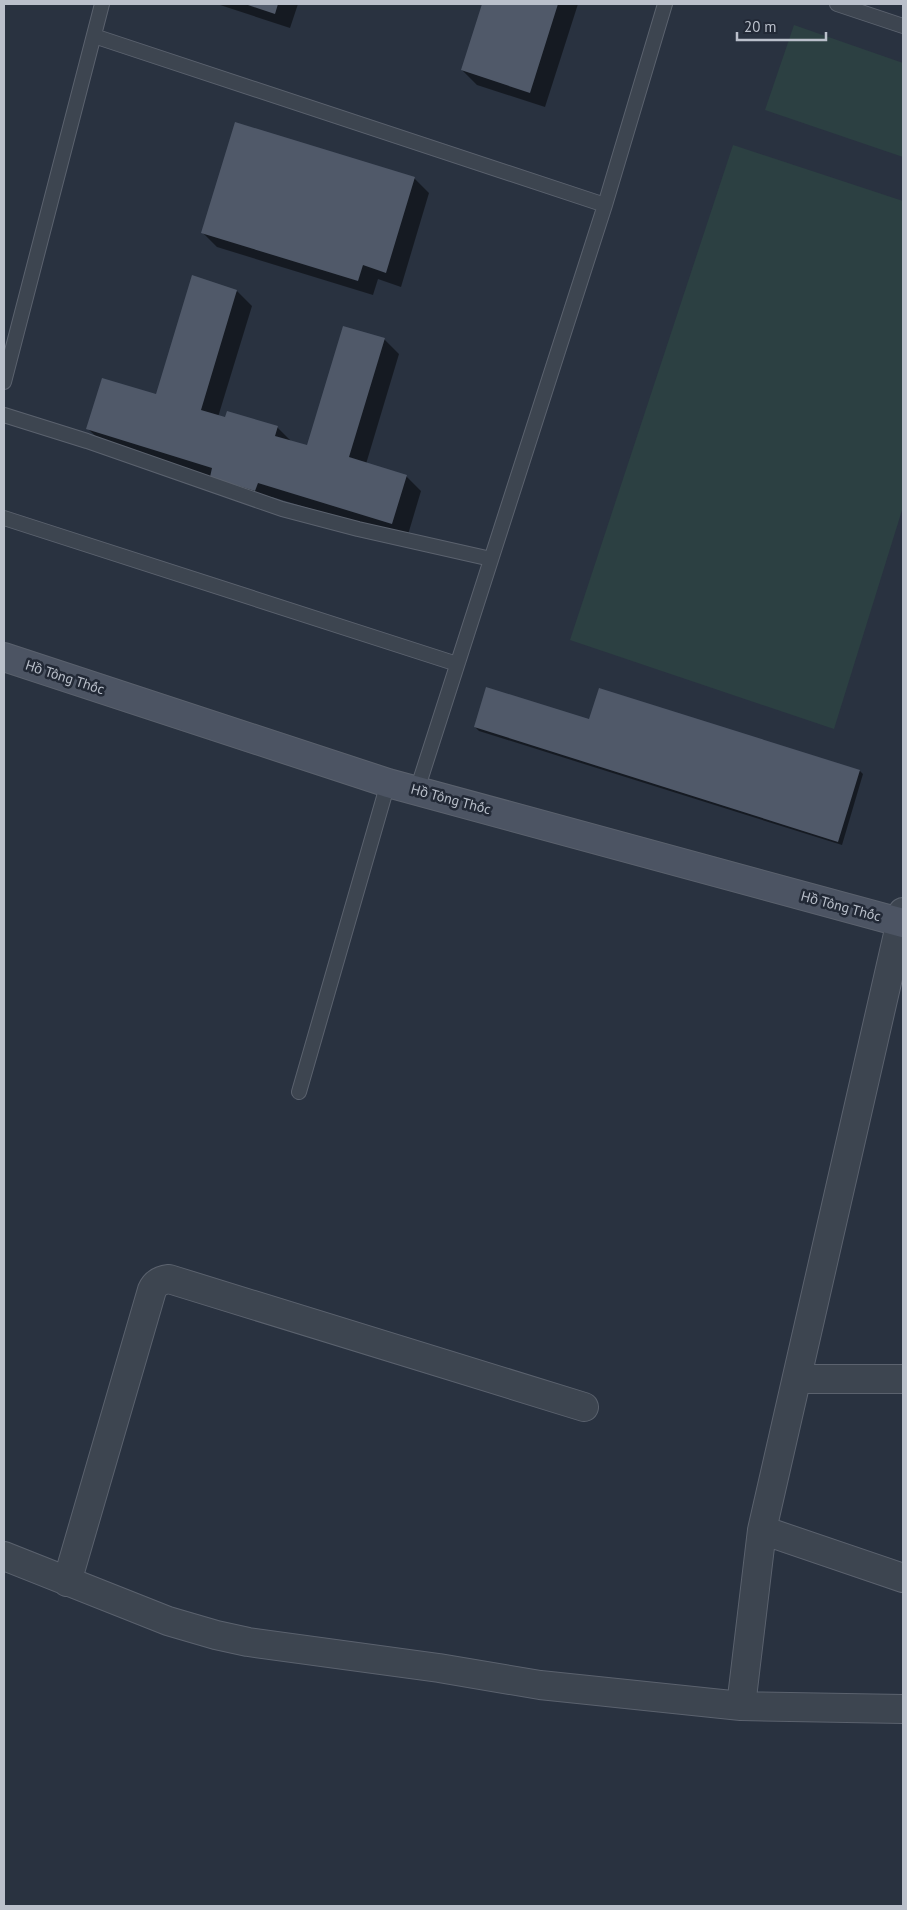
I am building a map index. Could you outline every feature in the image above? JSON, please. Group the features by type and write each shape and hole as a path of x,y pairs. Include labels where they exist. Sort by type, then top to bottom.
{"street":[{"name":"Hồ Tông Thốc","path":"4,657 388,783 902,919"},
{"path":"740,1706 762,1530 902,919"},
{"path":"67,1582 152,1290 154,1285 163,1280 168,1279 584,1407"},
{"path":"798,1379 903,1379"},
{"path":"762,1530 903,1578"},
{"path":"4,1556 168,1621 248,1642 439,1668 540,1685 740,1706 903,1709"}],"lane":[{"path":"4,382 102,4"},
{"path":"417,790 605,205 665,4"},
{"path":"837,4 903,26"},
{"path":"94,36 605,205"},
{"path":"4,415 87,441 282,509 358,529 491,559"},
{"path":"4,518 457,664"},
{"path":"299,1092 388,783"}],"green space":[{"path":"794,25 903,63 903,157 765,110"},
{"path":"733,145 903,201 903,507 834,729 570,640"}],"building":[{"path":"245,4 278,4 275,14"},
{"path":"482,4 558,4 530,93 461,70"},
{"path":"235,122 415,177 386,273 363,265 358,281 201,233"},
{"path":"192,275 237,290 201,410 225,417 227,411 278,426 275,436 307,445 343,326 385,338 349,457 407,475 392,524 258,483 255,491 210,477 212,468 86,429 102,378 156,394"},
{"path":"486,687 589,719 599,688 860,770 838,842 474,727"}]}
